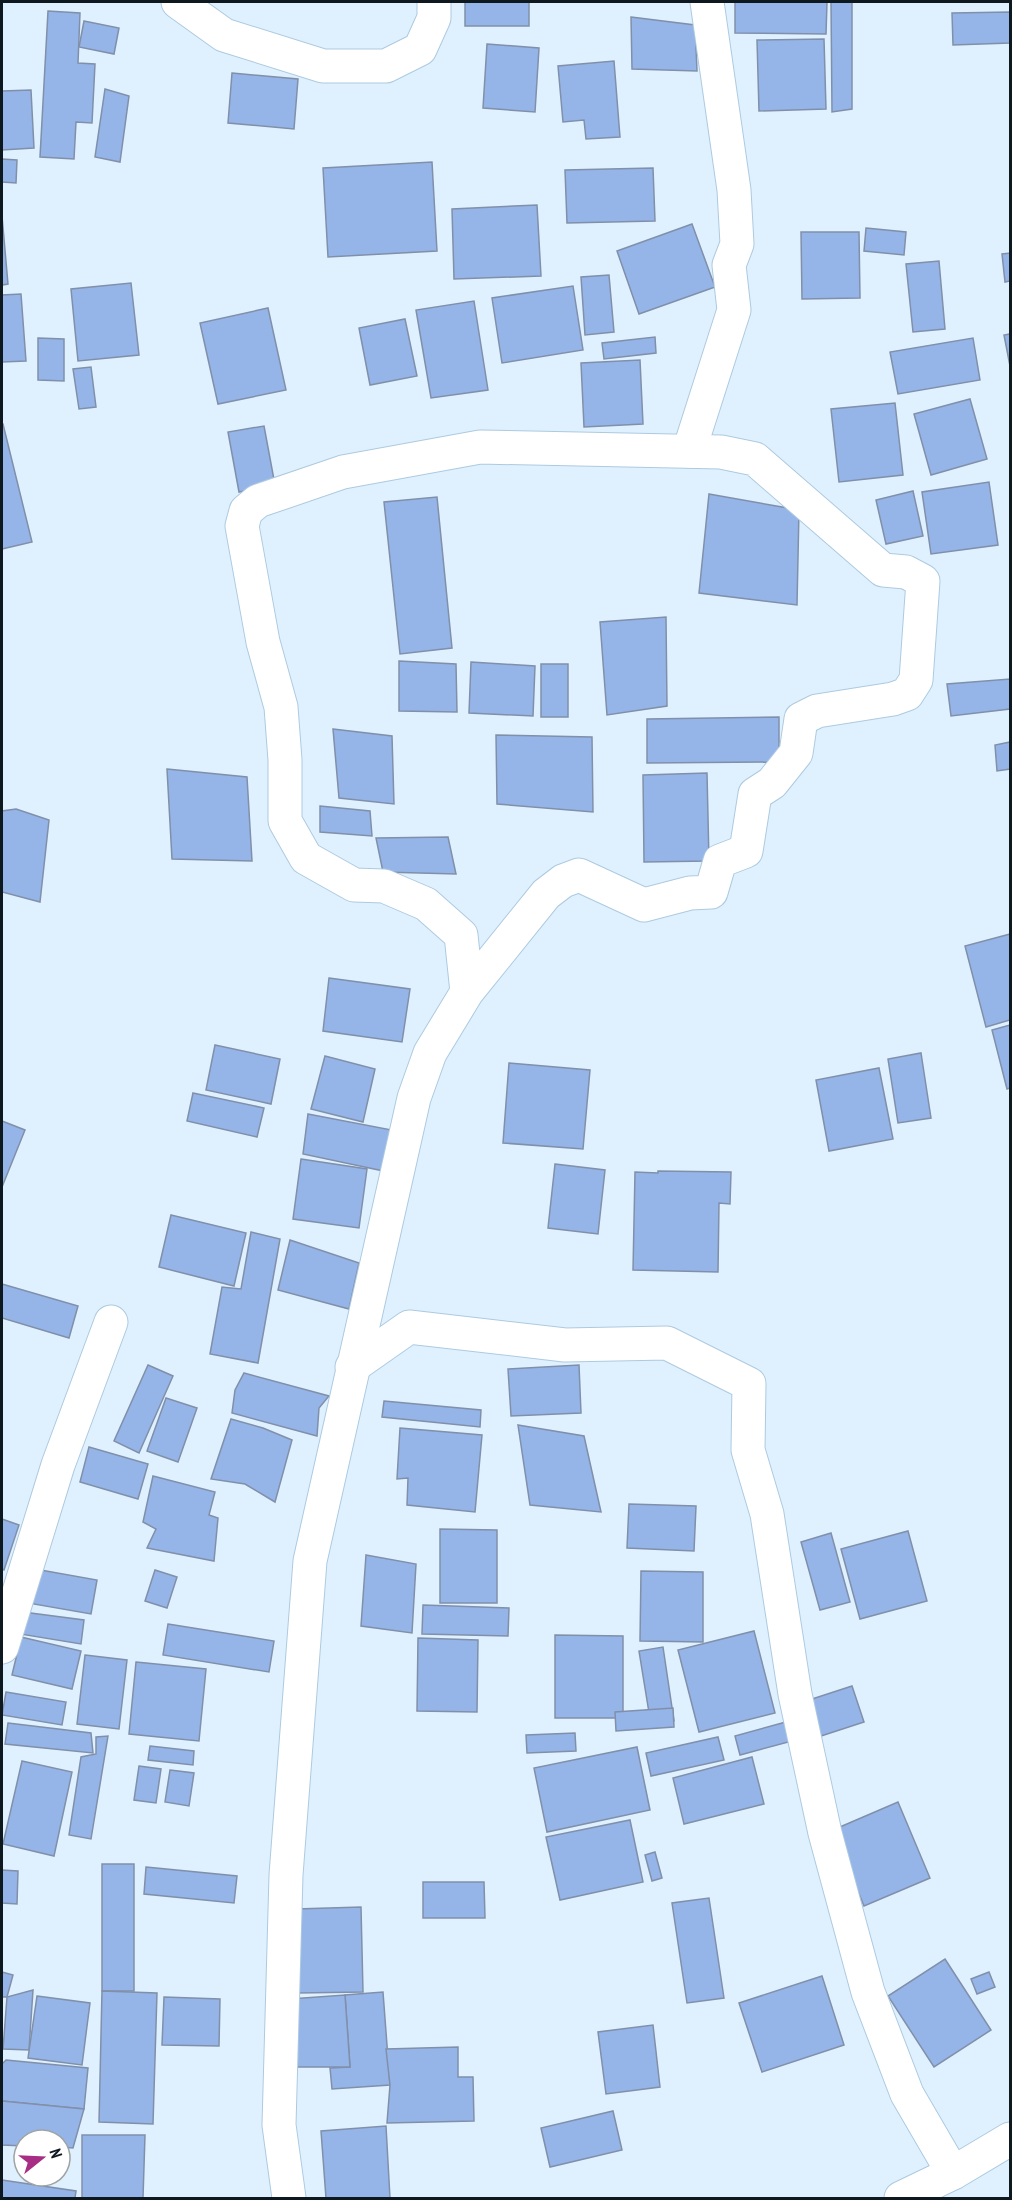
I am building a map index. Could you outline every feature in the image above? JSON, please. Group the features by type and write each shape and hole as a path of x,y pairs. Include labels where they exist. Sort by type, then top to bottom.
{"street":[{"path":"177,2 224,35 323,66 386,66 420,49 434,18 434,2"},
{"path":"689,451 734,310 729,265 737,244 734,190 707,2"},
{"path":"289,2199 279,2125 286,1875 309,1562 414,1098 430,1053 466,992 546,894 563,881 579,875 644,905 690,893 711,892 720,861 746,851 755,794 772,783 796,753 801,719 816,711 837,706 893,699 907,694 916,680 923,581 906,572 883,570 755,459 721,452 480,447 343,472 258,501 246,511 242,526 263,642 280,707 285,760 285,821 306,858 354,885 384,886 426,904 461,935 466,992"},
{"path":"2,1647 58,1465 111,1322"},
{"path":"352,1367 409,1327 565,1345 667,1343 749,1384 747,1450 767,1514 795,1694 825,1833 868,1992 907,2094 953,2173"},
{"path":"901,2199 953,2173 1011,2139"}],"building":[{"path":"465,2 529,2 529,26 465,26"},
{"path":"735,2 827,2 826,34 735,33"},
{"path":"831,2 852,2 852,109 832,112"},
{"path":"48,11 80,13 78,63 95,64 92,123 76,122 74,159 40,157"},
{"path":"1010,12 1010,43 953,45 952,13"},
{"path":"631,17 695,25 697,71 632,69"},
{"path":"84,21 119,28 114,54 79,47"},
{"path":"824,39 826,109 759,111 757,40"},
{"path":"487,44 539,48 535,112 483,108"},
{"path":"614,61 620,137 586,139 584,120 563,122 558,66"},
{"path":"232,73 298,79 294,129 228,123"},
{"path":"105,89 129,96 120,162 95,157"},
{"path":"31,90 34,148 2,150 2,91"},
{"path":"2,159 17,160 16,183 2,182"},
{"path":"432,162 437,251 328,257 323,168"},
{"path":"653,168 655,221 567,223 565,170"},
{"path":"537,205 541,276 454,279 452,209"},
{"path":"2,216 8,284 2,285"},
{"path":"692,224 715,287 639,314 617,251"},
{"path":"866,228 906,232 904,255 864,251"},
{"path":"801,232 859,232 860,298 802,299"},
{"path":"1010,253 1010,281 1005,282 1002,254"},
{"path":"939,261 945,329 913,332 906,264"},
{"path":"609,275 614,332 585,335 581,277"},
{"path":"131,283 139,355 78,361 71,289"},
{"path":"573,286 583,350 502,363 492,298"},
{"path":"21,294 26,361 2,362 2,295"},
{"path":"474,301 488,390 431,398 416,310"},
{"path":"268,308 286,390 218,404 200,323"},
{"path":"405,319 417,376 370,385 359,328"},
{"path":"1010,334 1010,366 1004,335"},
{"path":"655,337 656,353 604,359 602,343"},
{"path":"38,338 64,339 64,381 38,380"},
{"path":"973,338 980,380 898,394 890,352"},
{"path":"640,360 643,424 584,427 581,363"},
{"path":"91,367 96,407 79,409 73,369"},
{"path":"970,399 987,459 931,475 914,414"},
{"path":"895,403 903,475 839,482 831,409"},
{"path":"2,424 32,542 2,549"},
{"path":"264,426 275,485 239,492 228,432"},
{"path":"989,482 998,545 931,554 922,492"},
{"path":"913,491 923,536 886,544 876,500"},
{"path":"709,494 799,510 797,605 699,593"},
{"path":"437,497 452,648 400,654 384,502"},
{"path":"666,617 667,706 607,715 600,622"},
{"path":"399,661 456,664 457,712 399,711"},
{"path":"471,662 535,666 533,716 469,713"},
{"path":"541,664 568,664 568,717 541,717"},
{"path":"1010,679 1010,709 951,716 947,684"},
{"path":"779,717 779,762 647,763 647,719"},
{"path":"333,729 392,736 394,804 339,798"},
{"path":"496,735 592,737 593,812 497,804"},
{"path":"1010,742 1010,769 997,771 995,745"},
{"path":"167,769 247,777 252,861 172,859"},
{"path":"707,773 709,861 644,862 643,775"},
{"path":"320,806 370,811 372,836 320,832"},
{"path":"16,809 49,820 40,902 2,892 2,811"},
{"path":"448,837 456,874 383,872 376,838"},
{"path":"1010,934 1010,1020 986,1027 965,946"},
{"path":"329,978 410,989 402,1042 323,1031"},
{"path":"1010,1025 1010,1088 1007,1089 992,1030"},
{"path":"215,1045 280,1059 271,1104 206,1090"},
{"path":"921,1053 931,1118 898,1123 888,1059"},
{"path":"325,1056 375,1069 363,1122 311,1109"},
{"path":"509,1063 590,1070 583,1149 503,1143"},
{"path":"879,1068 893,1139 829,1151 816,1080"},
{"path":"193,1093 264,1108 257,1137 187,1121"},
{"path":"308,1114 397,1131 393,1173 303,1154"},
{"path":"2,1121 25,1130 2,1187"},
{"path":"301,1159 367,1169 359,1228 293,1219"},
{"path":"555,1164 605,1170 598,1234 548,1228"},
{"path":"658,1171 731,1172 730,1204 719,1203 718,1272 633,1270 635,1172 658,1173"},
{"path":"171,1215 246,1233 234,1286 159,1267"},
{"path":"251,1232 280,1239 258,1363 210,1354 222,1287 241,1289"},
{"path":"290,1240 359,1263 349,1309 278,1290"},
{"path":"2,1284 78,1306 69,1338 2,1318"},
{"path":"148,1365 173,1376 139,1453 114,1441"},
{"path":"579,1365 581,1413 511,1416 508,1369"},
{"path":"244,1373 329,1396 319,1408 317,1436 232,1413 235,1390"},
{"path":"166,1398 197,1408 178,1462 147,1451"},
{"path":"384,1401 481,1410 480,1427 382,1417"},
{"path":"231,1419 263,1428 292,1440 275,1502 245,1484 211,1479"},
{"path":"518,1425 584,1436 601,1512 530,1505"},
{"path":"400,1428 482,1435 475,1512 407,1505 408,1478 397,1479"},
{"path":"89,1447 148,1464 138,1499 80,1482"},
{"path":"153,1476 215,1492 209,1515 218,1518 214,1561 147,1548 156,1529 143,1522"},
{"path":"629,1504 696,1506 694,1551 627,1548"},
{"path":"2,1519 19,1525 4,1570 2,1569"},
{"path":"440,1529 497,1530 497,1603 440,1603"},
{"path":"908,1531 927,1601 860,1619 841,1549"},
{"path":"831,1533 850,1602 820,1610 801,1542"},
{"path":"366,1555 416,1564 412,1633 361,1626"},
{"path":"35,1569 97,1580 91,1614 28,1603"},
{"path":"155,1570 177,1577 167,1608 145,1601"},
{"path":"641,1571 703,1572 703,1642 640,1641"},
{"path":"423,1605 509,1608 508,1636 422,1634"},
{"path":"23,1612 84,1620 81,1644 20,1634"},
{"path":"168,1624 274,1641 269,1672 163,1655"},
{"path":"754,1631 775,1713 699,1732 678,1650"},
{"path":"555,1635 623,1636 623,1718 555,1718"},
{"path":"21,1637 81,1651 72,1689 12,1675"},
{"path":"418,1638 478,1640 477,1712 417,1711"},
{"path":"663,1647 674,1721 651,1725 639,1651"},
{"path":"85,1655 127,1660 119,1729 77,1724"},
{"path":"136,1662 206,1669 199,1741 129,1734"},
{"path":"852,1686 864,1722 821,1736 809,1700"},
{"path":"6,1692 66,1702 62,1725 2,1715"},
{"path":"673,1708 674,1727 616,1731 615,1712"},
{"path":"786,1722 792,1741 740,1755 735,1736"},
{"path":"8,1723 91,1733 93,1753 5,1744"},
{"path":"575,1733 576,1751 527,1753 526,1735"},
{"path":"108,1736 91,1839 69,1835 81,1757 96,1754 96,1737"},
{"path":"718,1737 724,1760 651,1776 646,1753"},
{"path":"150,1746 194,1751 193,1765 148,1760"},
{"path":"637,1747 650,1810 547,1832 534,1768"},
{"path":"752,1757 764,1804 684,1824 673,1778"},
{"path":"22,1761 72,1772 54,1856 3,1844"},
{"path":"139,1766 161,1769 156,1803 134,1800"},
{"path":"170,1770 194,1773 189,1806 165,1802"},
{"path":"898,1802 930,1878 864,1906 833,1830"},
{"path":"630,1820 643,1882 560,1900 546,1837"},
{"path":"655,1852 662,1878 652,1881 645,1855"},
{"path":"102,1864 134,1864 134,1991 102,1991"},
{"path":"146,1867 237,1876 234,1903 144,1894"},
{"path":"2,1870 18,1871 17,1904 2,1903"},
{"path":"423,1882 484,1882 485,1918 423,1918"},
{"path":"709,1898 724,1998 687,2003 672,1903"},
{"path":"361,1907 363,1992 298,1993 296,1909"},
{"path":"945,1959 991,2030 934,2067 888,1996"},
{"path":"2,1972 13,1975 7,1997 2,1997"},
{"path":"989,1972 995,1987 977,1994 971,1979"},
{"path":"822,1976 844,2045 762,2072 739,2003"},
{"path":"33,1990 29,2050 3,2049 7,1997"},
{"path":"102,1991 157,1993 153,2124 99,2122"},
{"path":"383,1992 390,2085 332,2089 330,2068 350,2067 345,1995"},
{"path":"345,1995 350,2067 292,2067 290,1999"},
{"path":"37,1996 90,2003 82,2065 28,2058"},
{"path":"164,1997 220,1999 219,2046 162,2045"},
{"path":"653,2025 660,2087 606,2094 598,2032"},
{"path":"458,2047 458,2077 473,2077 474,2121 387,2123 390,2085 386,2049"},
{"path":"6,2060 88,2068 84,2109 2,2101 2,2064"},
{"path":"2,2101 84,2109 73,2148 72,2128 12,2128 12,2145 2,2145"},
{"path":"613,2111 622,2150 550,2167 541,2128"},
{"path":"386,2126 390,2198 326,2198 321,2131"},
{"path":"82,2135 145,2135 143,2198 82,2198"},
{"path":"2,2180 12,2181 12,2188 56,2188 76,2191 75,2198 2,2198"}]}
